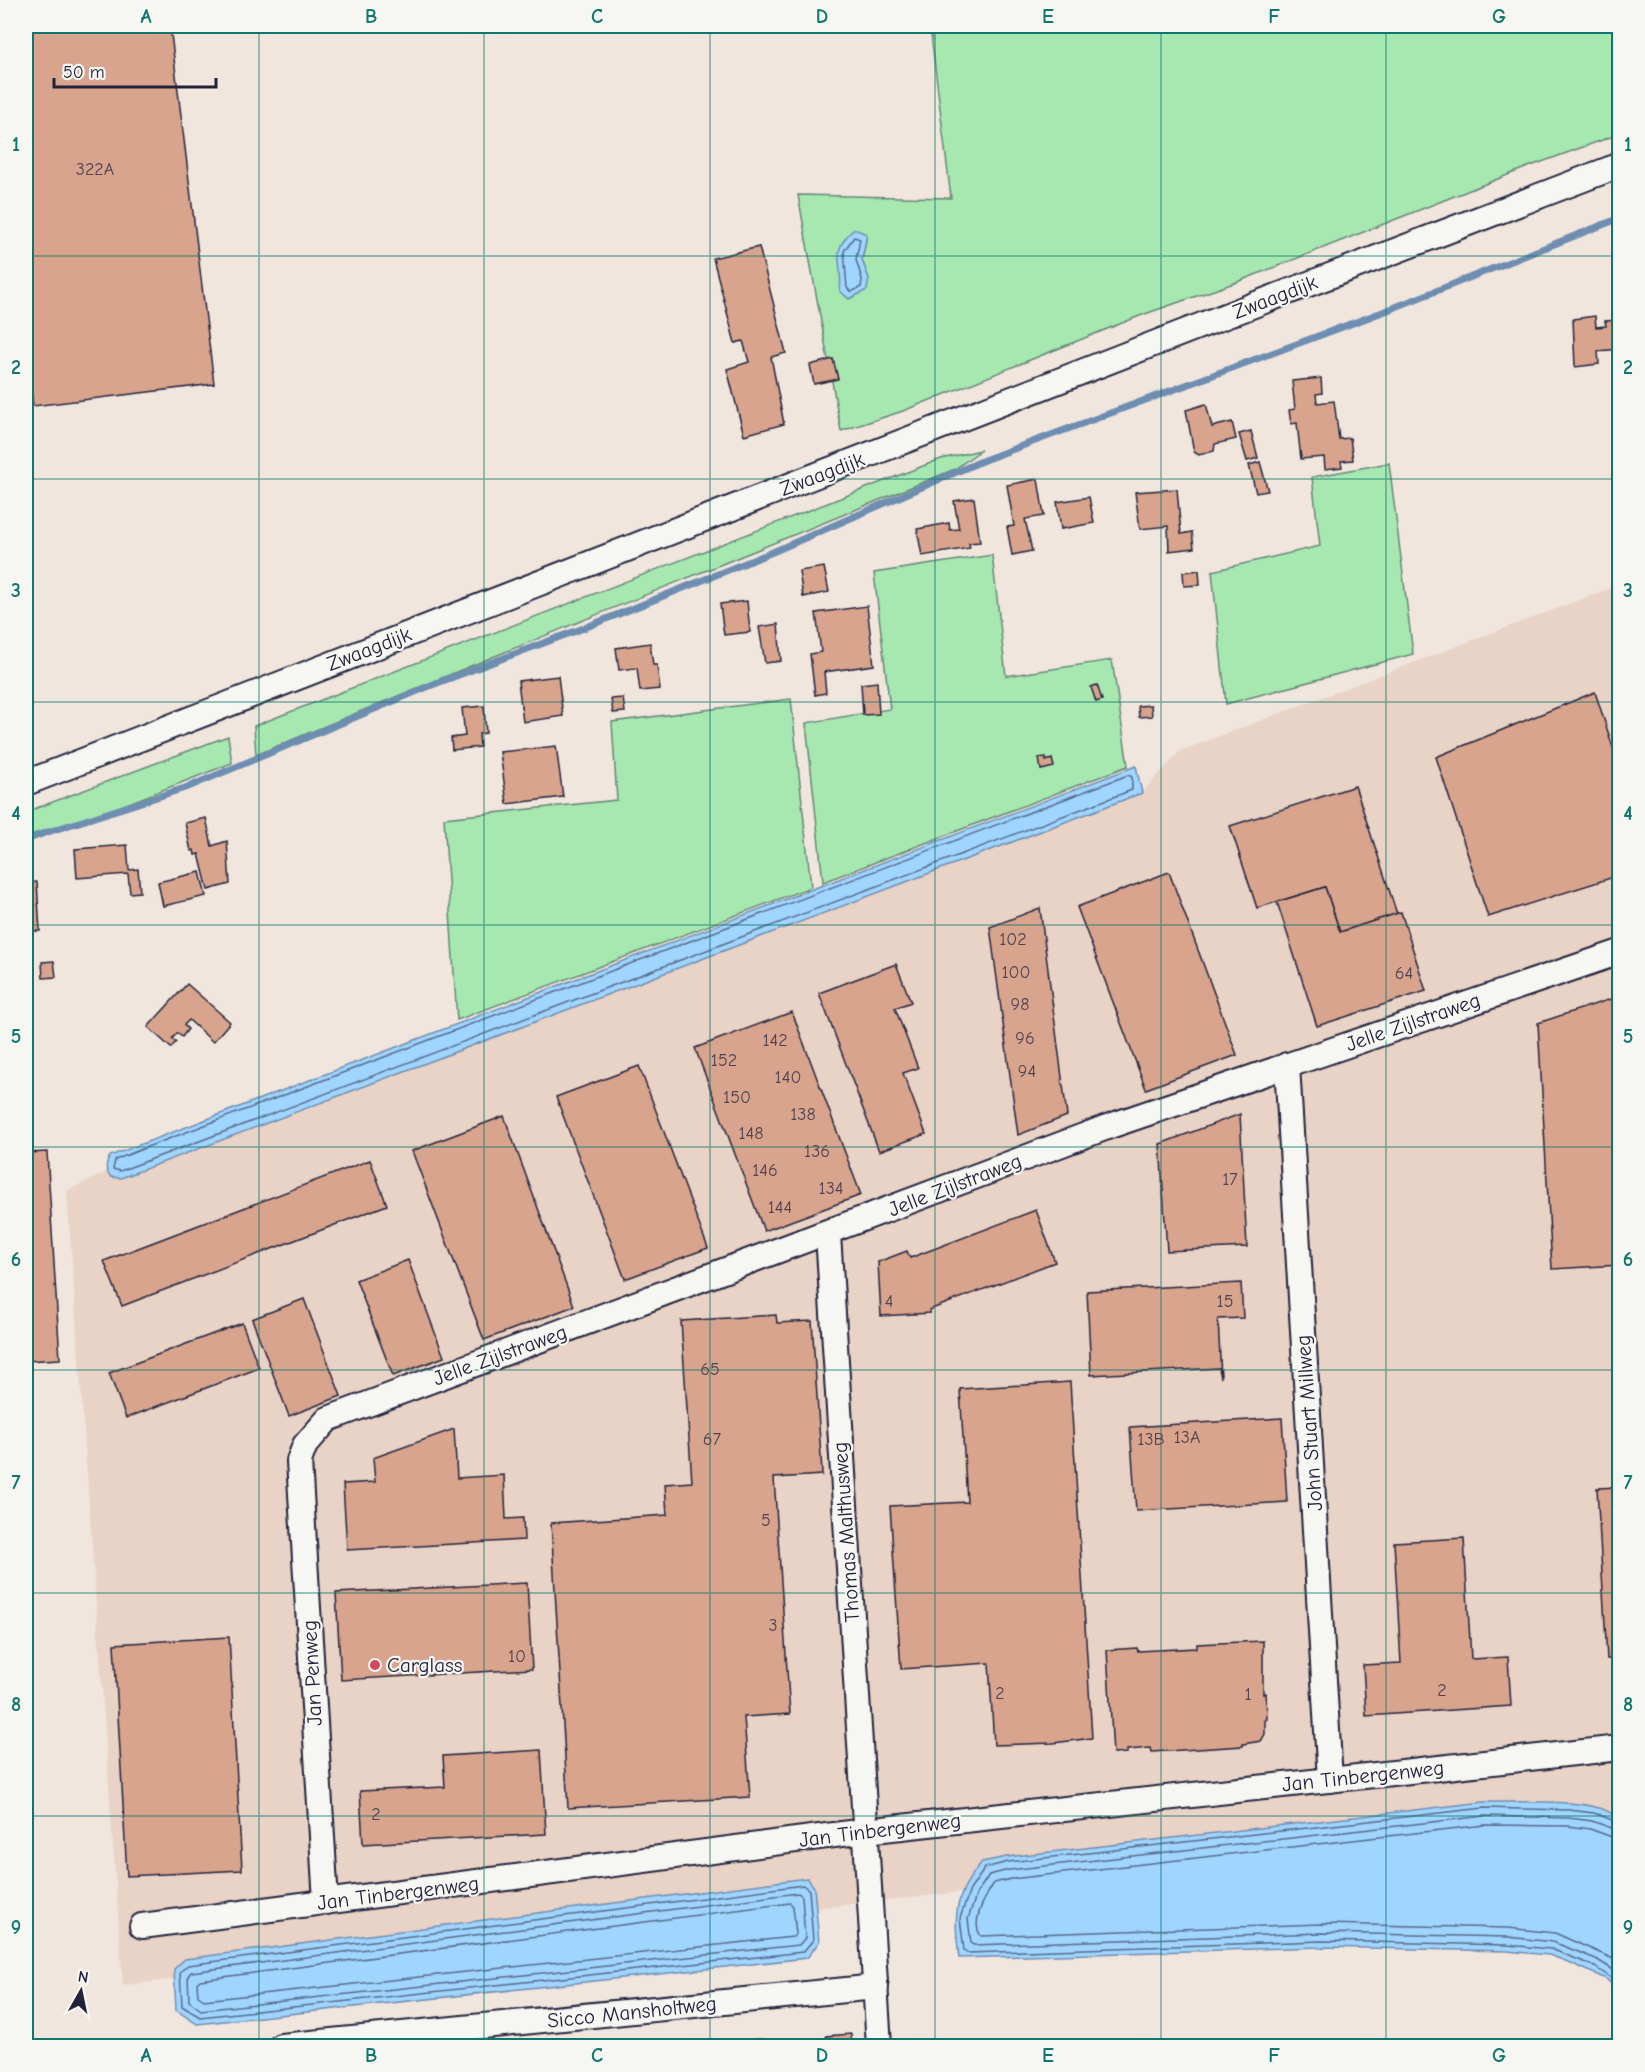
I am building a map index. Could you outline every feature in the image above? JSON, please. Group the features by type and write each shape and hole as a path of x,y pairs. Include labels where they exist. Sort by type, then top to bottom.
{"street":[{"name":"Zwaagdijk","path":"26,783 1238,311 1620,165"},
{"name":"Jelle Zijlstraweg","path":"305,1444 328,1419 828,1234 1110,1126 1620,952"},
{"name":"John Stuart Millweg","path":"1287,1065 1330,1780"},
{"name":"Thomas Malthusweg","path":"828,1234 879,2046"},
{"name":"Jan Penweg","path":"305,1444 299,1461 326,1902"},
{"name":"Jan Tinbergenweg","path":"142,1926 865,1831 1620,1748"},
{"name":"Sicco Mansholtweg","path":"281,2046 876,1987"}],"shaded area":[{"path":"1619,585 1619,1850 1141,1872 123,1985 67,1191 107,1172 111,1177 121,1178 1142,793 1180,751"}],"green space":[{"path":"930,26 1619,26 1619,134 1528,167 1237,282 1142,315 903,411 841,431 798,195 951,198","holes":["867,235 862,260 869,279 840,291 842,278"]},
{"path":"981,450 955,469 256,755 254,726 941,459"},
{"path":"1389,463 1413,654 1226,704 1212,571 1320,546 1312,477"},
{"path":"992,555 1006,676 1112,660 1128,766 823,882 806,723 890,709 874,573"},
{"path":"791,699 811,887 457,1020 444,818 617,800 612,722"},
{"path":"228,736 232,763 26,843 26,812"}],"water":[{"path":"854,229 867,234 862,260 869,279 867,290 849,299 840,291 839,251 841,244"},
{"path":"1136,766 1142,793 121,1178 111,1177 107,1171 110,1156"},
{"path":"1484,1802 1575,1804 1594,1807 1619,1819 1619,1998 1617,1989 1606,1979 1571,1963 1549,1955 1507,1951 1322,1947 959,1958 956,1930 958,1907 965,1885 982,1862 1007,1857"},
{"path":"807,1878 814,1887 819,1942 807,1958 197,2024 176,2010 174,1969 185,1959"}],"building":[{"path":"26,26 170,26 214,384 33,406 26,344"},
{"path":"759,247 786,353 771,357 784,424 744,435 727,369 749,362 743,341 735,343 713,258"},
{"path":"1595,316 1596,327 1606,326 1605,321 1620,320 1620,349 1598,351 1599,364 1575,367 1573,319"},
{"path":"833,359 838,379 814,384 810,365"},
{"path":"1321,378 1322,393 1316,394 1317,403 1334,401 1339,439 1350,438 1353,460 1341,461 1342,467 1325,469 1324,457 1301,459 1297,423 1291,424 1289,410 1295,409 1292,381"},
{"path":"1206,404 1212,427 1232,422 1236,439 1215,444 1214,451 1199,455 1194,452 1186,410"},
{"path":"1251,431 1258,458 1247,461 1239,434"},
{"path":"1260,462 1268,491 1256,493 1249,465"},
{"path":"1038,479 1044,516 1025,519 1032,551 1012,555 1007,527 1014,526 1007,485"},
{"path":"1177,489 1181,534 1192,532 1194,548 1169,551 1168,526 1140,529 1135,492"},
{"path":"1089,497 1094,523 1061,529 1057,502"},
{"path":"974,498 980,542 969,543 970,548 922,556 917,529 949,523 950,530 959,529 954,501"},
{"path":"824,567 829,592 803,597 799,571"},
{"path":"1199,570 1200,585 1184,586 1183,572"},
{"path":"747,601 750,632 724,635 720,604"},
{"path":"867,606 874,665 824,672 826,693 815,695 810,654 821,652 816,613"},
{"path":"778,624 781,661 765,663 759,627"},
{"path":"650,643 653,665 657,665 660,689 640,691 637,668 619,670 616,648"},
{"path":"558,676 563,716 523,722 518,681"},
{"path":"877,682 879,714 863,715 861,684"},
{"path":"1097,685 1102,700 1096,702 1091,687"},
{"path":"1595,692 1620,769 1620,875 1488,917 1436,757"},
{"path":"623,698 625,712 613,713 611,699"},
{"path":"1151,705 1152,716 1139,717 1138,706"},
{"path":"484,706 486,733 479,734 480,747 452,750 451,738 465,736 462,708"},
{"path":"556,746 563,797 507,804 500,752"},
{"path":"1046,757 1046,761 1052,759 1054,767 1041,770 1039,758"},
{"path":"1355,786 1397,914 1340,932 1325,887 1257,908 1230,826"},
{"path":"206,818 212,846 227,841 230,884 208,890 199,854 195,855 194,850 191,851 185,823"},
{"path":"127,845 129,870 138,869 140,892 130,893 128,874 77,878 75,849"},
{"path":"200,872 206,896 163,906 158,882"},
{"path":"1169,872 1237,1055 1146,1089 1077,907"},
{"path":"37,882 40,931 26,931 26,883"},
{"path":"1325,887 1340,932 1401,912 1426,991 1317,1026 1277,902"},
{"path":"1040,908 1067,1116 1018,1135 990,927"},
{"path":"54,961 56,977 43,978 42,962"},
{"path":"896,964 911,1002 895,1008 918,1068 903,1073 926,1134 879,1151 819,993"},
{"path":"187,984 230,1022 213,1042 189,1020 184,1025 188,1029 182,1037 177,1033 172,1039 176,1042 171,1048 148,1027"},
{"path":"1620,996 1620,1265 1552,1269 1538,1023"},
{"path":"792,1012 861,1195 764,1231 695,1048"},
{"path":"639,1066 708,1248 625,1279 556,1097"},
{"path":"1240,1114 1247,1247 1167,1251 1160,1144"},
{"path":"504,1116 574,1306 484,1340 412,1151"},
{"path":"47,1152 60,1359 26,1361 26,1153"},
{"path":"370,1160 387,1205 122,1306 104,1261"},
{"path":"1036,1210 1055,1262 929,1310 930,1313 881,1316 878,1262 907,1251 910,1258"},
{"path":"408,1260 444,1357 393,1376 356,1280"},
{"path":"1241,1283 1243,1318 1218,1319 1221,1378 1219,1368 1091,1375 1087,1291"},
{"path":"304,1299 341,1396 289,1416 252,1319"},
{"path":"776,1315 777,1323 812,1321 822,1472 822,1475 774,1478 790,1714 744,1717 750,1797 568,1808 551,1523 667,1515 665,1484 692,1482 681,1321"},
{"path":"242,1323 259,1368 126,1418 109,1373"},
{"path":"1070,1382 1092,1738 1053,1743 994,1745 989,1663 901,1669 890,1506 967,1502 960,1389"},
{"path":"1282,1418 1287,1502 1136,1511 1130,1427"},
{"path":"454,1429 457,1478 504,1475 506,1519 523,1518 524,1540 347,1550 343,1484 375,1482 373,1458"},
{"path":"1620,1487 1620,1659 1607,1659 1597,1488"},
{"path":"1464,1538 1471,1659 1508,1657 1511,1706 1366,1716 1363,1665 1401,1663 1394,1542"},
{"path":"527,1583 532,1669 341,1680 336,1593"},
{"path":"229,1637 242,1870 127,1876 114,1644"},
{"path":"1263,1641 1263,1694 1266,1693 1267,1719 1265,1720 1265,1734 1261,1741 1243,1744 1243,1746 1152,1752 1151,1748 1113,1754 1107,1650 1197,1648 1197,1644"},
{"path":"541,1750 546,1834 363,1844 360,1791 445,1787 443,1756"},
{"path":"851,2034 852,2046 683,2046 683,2044 737,2043 737,2041 761,2039 762,2045 827,2041 826,2036"}],"waterway":[{"path":"26,839 188,787 432,685 589,626 775,551 984,460 1388,310 1620,218"}],"place":[{"name":"Carglass","path":"375,1665"}]}
